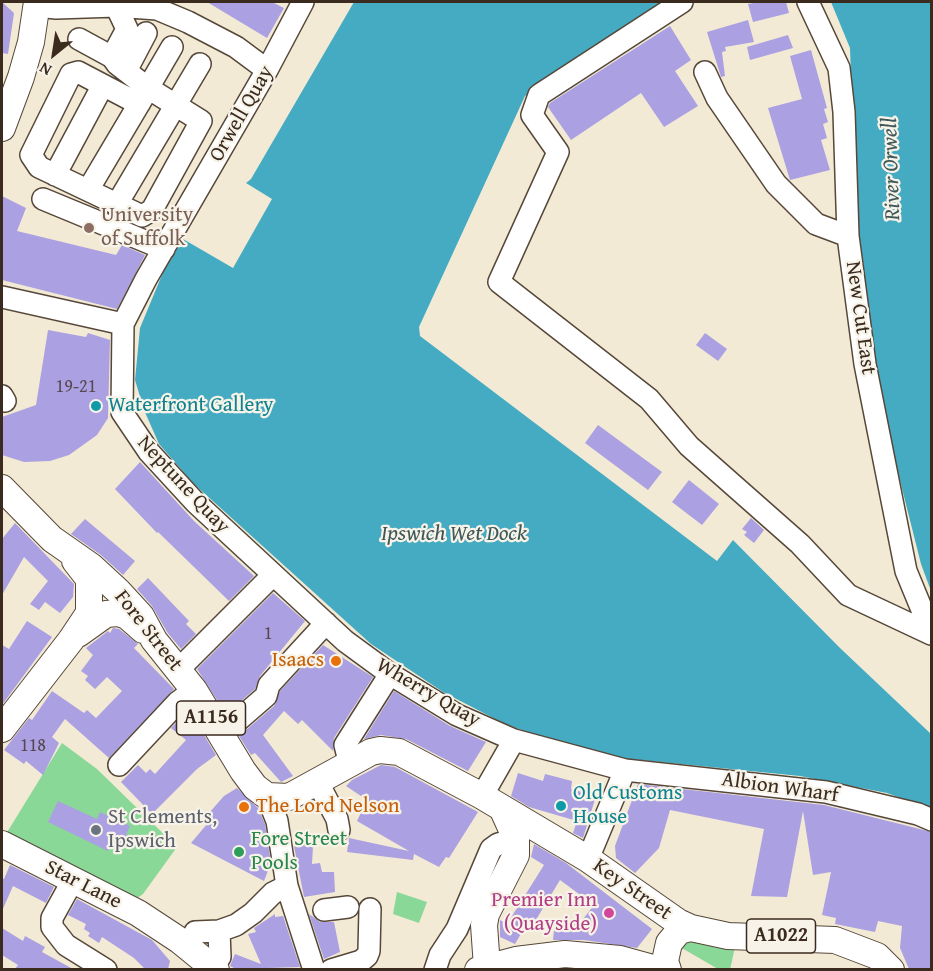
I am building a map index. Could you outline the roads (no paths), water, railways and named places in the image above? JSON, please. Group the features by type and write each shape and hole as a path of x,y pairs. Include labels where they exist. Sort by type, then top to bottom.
{"main road":[{"path":"3,121 26,59 37,4"},
{"name":"Fore Street","path":"2,488 67,552 121,588 141,616 154,640 194,690 255,787 267,796"},
{"name":"A1156","path":"2,729 71,640 88,613 91,589 86,574 67,552"},
{"path":"71,640 106,614 118,613 126,616 154,640"},
{"name":"Key Street","path":"349,761 371,752 390,750 410,757 492,802 588,860 678,922 691,928 728,936 813,937 835,940 869,952 891,969"},
{"path":"267,796 289,797 349,761"},
{"path":"492,802 516,839 516,855 486,914 482,968 537,956 650,968 666,953 669,943 679,931 691,928"},
{"name":"Star Lane","path":"2,844 138,913 218,963"}],"street":[{"name":"Orwell Quay","path":"178,225 267,70 303,2"},
{"path":"682,2 539,95 532,115 558,152 500,282 649,399 689,446 800,544 848,595 932,634"},
{"name":"New Cut East","path":"808,2 839,68 844,112 848,236 866,364 906,571 932,634"},
{"path":"37,4 56,8 120,12 157,9 188,12 267,70"},
{"path":"119,64 127,29 120,12"},
{"path":"119,64 146,33"},
{"path":"79,39 119,64 143,96"},
{"path":"88,190 172,47"},
{"path":"117,204 200,64"},
{"path":"78,72 103,85 176,104 199,118 201,126 152,210 142,216 34,163 31,155 71,74 78,72"},
{"path":"705,72 717,98 776,184 816,224 848,236"},
{"path":"55,174 103,85"},
{"path":"43,200 164,249"},
{"name":"Neptune Quay","path":"178,225 123,324 122,412 149,452 195,502 345,641"},
{"path":"2,297 123,324"},
{"path":"178,669 273,575"},
{"path":"221,735 266,696 269,685 326,624"},
{"name":"Wherry Quay","path":"345,641 390,674 457,715 514,740 625,770"},
{"path":"349,761 344,750 345,745 390,674"},
{"path":"119,765 178,702 194,690"},
{"path":"492,802 514,740"},
{"path":"588,860 625,770"},
{"name":"Albion Wharf","path":"625,770 826,792 932,820"},
{"path":"317,781 337,819 339,830"},
{"name":"Fore Street","path":"267,796 277,821 287,886 309,913 314,969"},
{"path":"435,969 440,955 457,929 491,849 498,844 516,839"},
{"path":"73,880 52,918 52,927 66,945 106,969"},
{"path":"195,932 219,931 244,921 273,892 287,886"},
{"path":"309,913 348,907"},
{"path":"332,969 361,961 367,956 370,909"},
{"name":"Star Lane","path":"162,930 196,969"},
{"path":"218,963 219,931"}],"water":[{"name":"Ipswich Wet Dock","path":"354,2 673,2 525,96 419,327 420,336 717,561 733,540 840,648 931,734 931,809 887,793 800,776 621,758 556,743 503,723 443,692 371,644 194,484 159,444 144,410 135,380 140,328 164,270 183,239 233,268 272,199 246,183 251,179"},
{"name":"River Orwell","path":"831,2 931,2 931,591 921,564 877,389 857,240 850,48"}],"place":[{"name":"University of Suffolk","path":"89,228"},
{"name":"Waterfront Gallery","path":"96,406"},
{"name":"Isaacs","path":"336,661"},
{"name":"Old Customs House","path":"561,806"},
{"name":"The Lord Nelson","path":"244,807"},
{"name":"St Clements, Ipswich","path":"96,830"},
{"name":"Fore Street Pools","path":"239,852"},
{"name":"Premier Inn (Quayside)","path":"609,913"}]}
